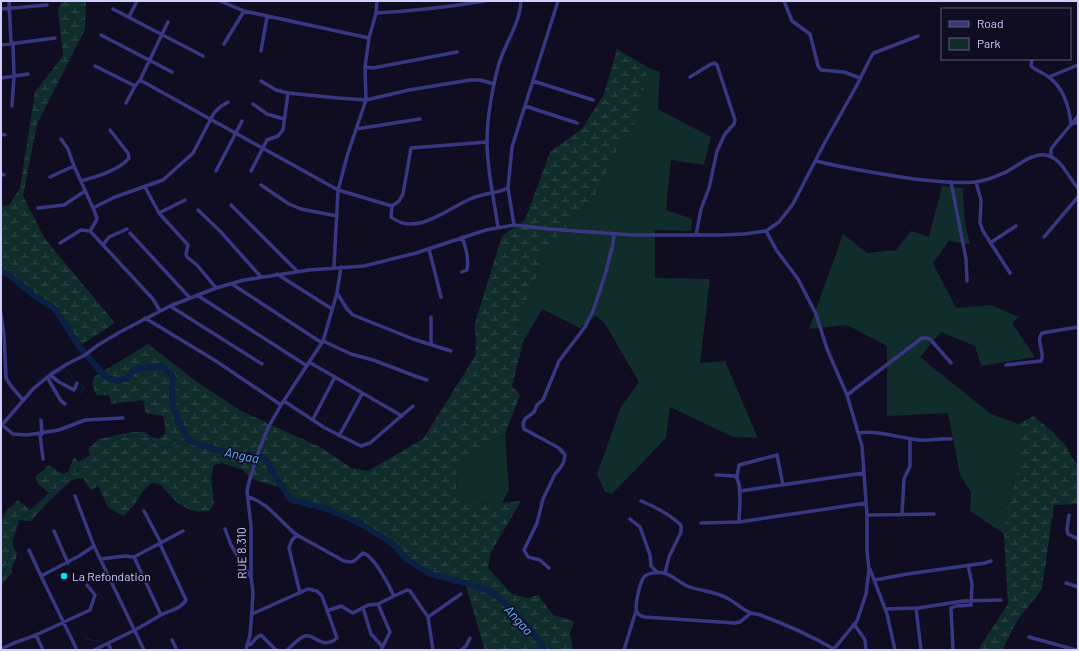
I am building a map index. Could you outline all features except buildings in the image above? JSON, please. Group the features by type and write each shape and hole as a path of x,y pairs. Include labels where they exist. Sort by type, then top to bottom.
{"street":[{"path":"9,1 14,76 12,106"},
{"path":"129,17 137,1"},
{"path":"220,1 244,11 369,38"},
{"path":"334,267 338,190 348,153 366,100 365,67 369,38 376,13 377,1"},
{"path":"376,13 416,10 484,1"},
{"path":"498,227 487,142 489,111 499,64 518,21 521,1"},
{"path":"514,224 508,188 512,147 558,1"},
{"path":"784,1 792,21 810,34 818,66 821,70 844,72 860,78"},
{"path":"1,10 47,5"},
{"path":"113,9 204,56"},
{"path":"224,44 244,11"},
{"path":"261,50 267,16"},
{"path":"126,103 150,61 168,22"},
{"path":"101,35 172,72"},
{"path":"123,418 85,420 59,430 41,434 17,435 13,434 1,425 23,400 49,376 67,364 90,352 109,338 170,306 216,288 244,280 297,271 334,267 364,266 429,249 498,227 514,224 548,229 649,236 744,234 766,231 779,222 793,204 874,53 918,36"},
{"path":"1,45 55,38"},
{"path":"365,67 373,68 457,52"},
{"path":"1032,60 1031,66 1049,77 1058,86 1065,97 1071,124"},
{"path":"690,77 715,63 717,65 734,120 734,124 721,142 717,152 709,188 701,209 696,235"},
{"path":"1049,77 1078,65"},
{"path":"95,66 135,86"},
{"path":"1,78 28,74"},
{"path":"140,80 338,190 392,206"},
{"path":"261,81 276,90 288,93 366,100 410,90 470,80 480,80 494,84"},
{"path":"533,81 593,100"},
{"path":"251,171 270,138 278,136 283,130 288,93"},
{"path":"93,208 115,197 163,180 193,152 214,113 228,102"},
{"path":"253,104 267,114 284,119"},
{"path":"525,106 577,123"},
{"path":"1051,157 1051,149 1078,116"},
{"path":"356,130 420,119"},
{"path":"216,171 242,122"},
{"path":"1071,124 1078,122"},
{"path":"81,182 114,169 122,165 129,158 128,153 110,130"},
{"path":"61,139 68,148 74,166 93,208 96,219 90,231"},
{"path":"487,142 411,148 403,194 399,201 392,206 391,214 393,218 415,224 436,217 469,199 482,194 501,192 508,188"},
{"path":"816,162 889,176 951,182 976,182 1004,173 1030,158 1038,155 1045,155 1051,157 1066,171 1078,188"},
{"path":"50,177 74,166"},
{"path":"951,182 966,259 967,281"},
{"path":"976,182 980,200 980,223 990,243 1010,273"},
{"path":"261,185 289,204 301,209 337,216"},
{"path":"145,187 160,213 188,245 186,254 187,257 197,265 216,288"},
{"path":"38,208 64,204 85,191"},
{"path":"1044,237 1078,197"},
{"path":"160,213 185,200"},
{"path":"231,204 297,271"},
{"path":"198,210 220,231 261,277"},
{"path":"990,243 1016,226"},
{"path":"103,245 109,238 127,229"},
{"path":"60,243 81,230 90,231 153,299 160,311"},
{"path":"624,650 636,611 635,607 641,582 647,575 657,572 664,573 688,587 726,597 751,613 785,624 834,649 860,614 866,594 869,569 864,457 859,433 847,395 826,349 816,314 798,279 777,251 766,231"},
{"path":"130,233 190,298"},
{"path":"549,568 540,560 528,557 524,550 537,523 543,499 555,474 564,462 565,455 559,448 524,429 523,424 534,412 537,405 543,400 558,361 585,326 593,311 605,275 614,234"},
{"path":"462,238 466,248 468,262 467,270 462,272"},
{"path":"429,249 441,298"},
{"name":"RUE 8.310","path":"246,650 252,614 251,526 248,497 249,482 268,428 282,403 322,342 337,293 341,267"},
{"path":"278,274 332,309"},
{"path":"232,284 322,342 351,354 373,360 418,378 427,380"},
{"path":"337,293 347,309 353,315 431,345 451,351"},
{"path":"197,296 308,364 335,377 402,416"},
{"path":"170,306 262,364"},
{"path":"1,314 4,340 3,357 6,378 23,400"},
{"path":"431,317 431,345"},
{"path":"145,318 282,403 356,445 365,446 370,443 413,406"},
{"path":"1006,365 1041,361 1043,356 1039,341 1042,333 1078,327"},
{"path":"847,395 922,338 930,339 951,363"},
{"path":"49,376 74,390 77,383"},
{"path":"49,376 61,401 65,404"},
{"path":"313,420 335,377"},
{"path":"1,380 6,378"},
{"path":"339,436 362,394"},
{"path":"42,420 41,434 43,459"},
{"path":"859,433 869,432 920,440 951,440"},
{"path":"902,514 904,480 910,466 910,439"},
{"path":"739,522 740,491 737,477 739,465 777,455 783,485"},
{"path":"740,491 864,473"},
{"path":"716,475 737,477"},
{"path":"75,496 94,546 144,650"},
{"path":"248,497 262,503 297,535 344,561 354,561 363,553 368,555 383,576 394,596"},
{"path":"641,501 667,514 681,525 681,532 669,557 664,573"},
{"path":"701,523 739,522 866,503"},
{"path":"94,650 135,630 161,615 178,608 184,604 186,600 144,511"},
{"path":"867,515 934,514"},
{"path":"1069,514 1067,529 1068,534 1078,539"},
{"path":"630,519 640,527 650,555 651,566 657,572"},
{"path":"226,528 231,545 251,577"},
{"path":"54,531 68,562"},
{"path":"101,559 125,556 134,557 183,531"},
{"path":"297,535 292,540 289,548 300,593"},
{"path":"41,576 94,546"},
{"path":"29,550 76,650"},
{"path":"134,557 161,615"},
{"path":"875,580 991,561"},
{"path":"953,650 951,608 956,606 971,605 972,584 968,565"},
{"path":"869,569 875,580 885,609 895,650"},
{"path":"1066,583 1078,587"},
{"path":"1,649 7,648 90,610 95,595 88,585"},
{"path":"252,614 308,589 317,591 322,596 337,636 336,639 325,643 318,642 310,636 303,636 287,650"},
{"path":"327,611 341,606 353,613 368,605 378,604 409,590 428,617 433,650"},
{"path":"428,617 461,594"},
{"path":"885,609 916,608 971,600 1001,600"},
{"path":"363,608 371,634 382,648 390,632 378,604"},
{"path":"916,608 921,650"},
{"path":"636,611 644,617 735,623 740,622 751,613"},
{"path":"854,624 865,640 866,650"},
{"path":"36,635 43,650"},
{"path":"247,645 251,644 258,636 261,636 276,650"},
{"path":"1029,637 1076,650"},
{"path":"461,650 466,646 470,638"},
{"path":"172,640 177,650"},
{"path":"108,643 111,650"}],"green space":[{"path":"62,1 86,1 85,29 37,124 23,196 45,239 115,323 79,346 55,309 33,295 8,274 1,272 1,206 9,205 20,188 35,92 63,56 58,9"},
{"path":"617,49 647,67 643,99 633,127 621,142 601,188 541,254 536,280 520,314 517,333 523,342 512,386 520,395 505,434 473,452 458,467 456,488 465,502 502,503 521,501 490,554 488,568 512,594 527,598 538,595 553,615 574,621 570,633 573,650 485,650 465,583 430,574 406,559 393,544 361,524 328,509 292,501 283,488 250,478 243,470 222,463 214,465 211,476 214,504 209,511 186,508 170,496 160,484 152,483 143,491 134,505 123,516 108,507 98,486 91,490 83,478 72,480 48,502 31,521 18,520 19,522 13,540 13,547 17,552 16,559 12,566 12,573 1,585 1,521 6,511 18,500 30,510 49,493 38,484 35,477 49,465 62,474 68,472 74,457 78,462 90,455 88,449 99,439 132,432 145,432 151,437 159,439 165,434 163,416 146,413 143,400 111,404 109,395 97,395 93,386 94,377 148,344 196,381 241,411 322,448 351,468 368,471 423,439 476,355 475,323 502,236 525,220 550,152 582,129 604,94"},
{"path":"647,67 660,72 658,109 711,137 704,165 671,160 666,210 692,219 691,231 655,230 655,278 710,279 700,363 725,361 758,438 733,437 670,407 666,438 612,494 605,492 597,474 621,407 639,382 605,324 596,316 580,328 542,309 523,342 517,333 520,314 536,280 541,254 601,188 621,142 633,127 643,99"},
{"path":"942,186 963,188 965,224 970,244 949,241 933,263 956,308 991,305 1019,317 1012,323 1035,357 981,366 975,346 941,332 920,357 991,414 1019,424 1019,467 1007,506 1004,534 970,511 971,492 960,475 948,413 887,416 887,346 847,325 809,329 843,234 867,253 896,250 911,231 929,237"},
{"path":"1033,416 1051,430 1066,446 1078,464 1078,504 1054,505 1042,589 1017,621 1002,650 978,650 1008,604 1004,534 1007,506 1019,467 1019,424"},
{"path":"505,434 509,490 502,503 465,502 456,488 458,467 473,452"}],"waterway":[{"name":"Angaa","path":"1,272 8,274 33,295 55,309 79,346 108,378 119,381 127,378 135,369 162,366 173,377 172,398 174,409 188,439 204,446 229,453 240,455 258,455 264,457 289,498 292,500 328,509 361,524 393,544 406,559 430,574 466,583 492,592 523,620 544,650"},
{"path":"35,383 53,370 54,367"},
{"path":"53,376 65,369 73,379 83,386 83,390 80,394"},
{"path":"1,579 9,559 12,539 19,522 45,497 52,493 68,477 84,466 111,442 126,436 148,437 160,447 171,447 188,440"},
{"path":"85,635 87,639 100,642"}],"place":[{"name":"La Refondation","path":"64,576"}]}
